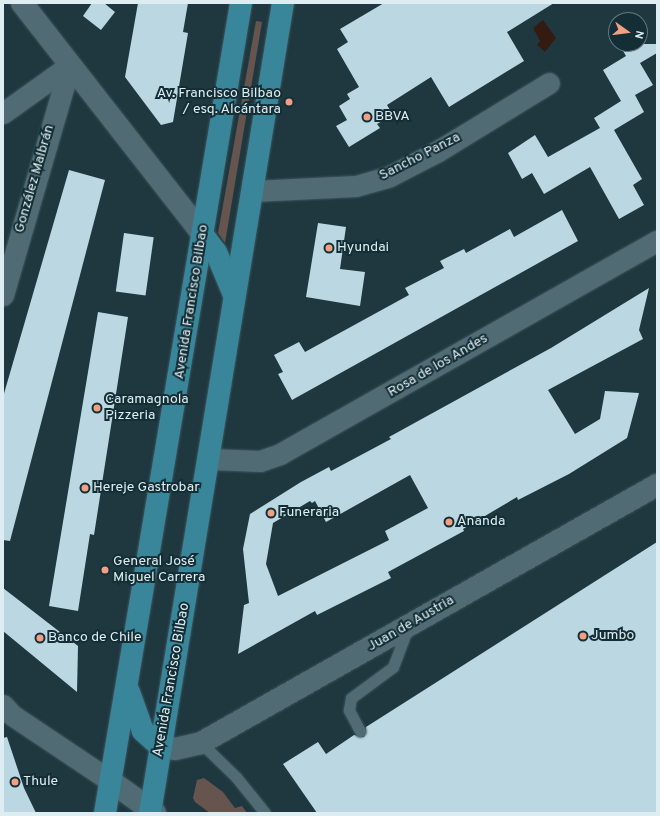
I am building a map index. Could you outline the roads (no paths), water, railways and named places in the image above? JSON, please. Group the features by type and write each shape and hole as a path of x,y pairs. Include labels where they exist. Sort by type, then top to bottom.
{"main road":[{"name":"Avenida Francisco Bilbao","path":"105,813 112,782 128,689 241,3"},
{"name":"Avenida Francisco Bilbao","path":"152,812 161,747 210,459 283,3"},
{"path":"203,235 216,252 235,296"},
{"path":"128,689 143,731 161,747"}],"street":[{"path":"22,3 203,235"},
{"path":"3,114 70,65"},
{"name":"González Malbrán","path":"3,295 70,65"},
{"name":"Sancho Panza","path":"253,191 356,186 390,176 438,151 549,83"},
{"name":"Rosa de los Andes","path":"210,459 260,461 280,454 657,241"},
{"name":"Juan de Austria","path":"161,747 175,749 201,743 657,485"},
{"path":"6,712 112,782 152,812"}],"lane":[{"path":"360,731 349,710 351,698 393,667 408,625"},
{"path":"201,743 236,777 264,813"}],"place":[{"name":"Av. Francisco Bilbao / esq. Alcántara","path":"289,102"},
{"name":"BBVA","path":"367,117"},
{"name":"Hyundai","path":"329,248"},
{"name":"Caramagnola Pizzeria","path":"97,408"},
{"name":"Hereje Gastrobar","path":"85,488"},
{"name":"Funeraria","path":"271,513"},
{"name":"Ananda","path":"449,522"},
{"name":"General José Miguel Carrera","path":"105,570"},
{"name":"Jumbo","path":"583,636"},
{"name":"Banco de Chile","path":"40,638"},
{"name":"Thule","path":"15,782"}]}
